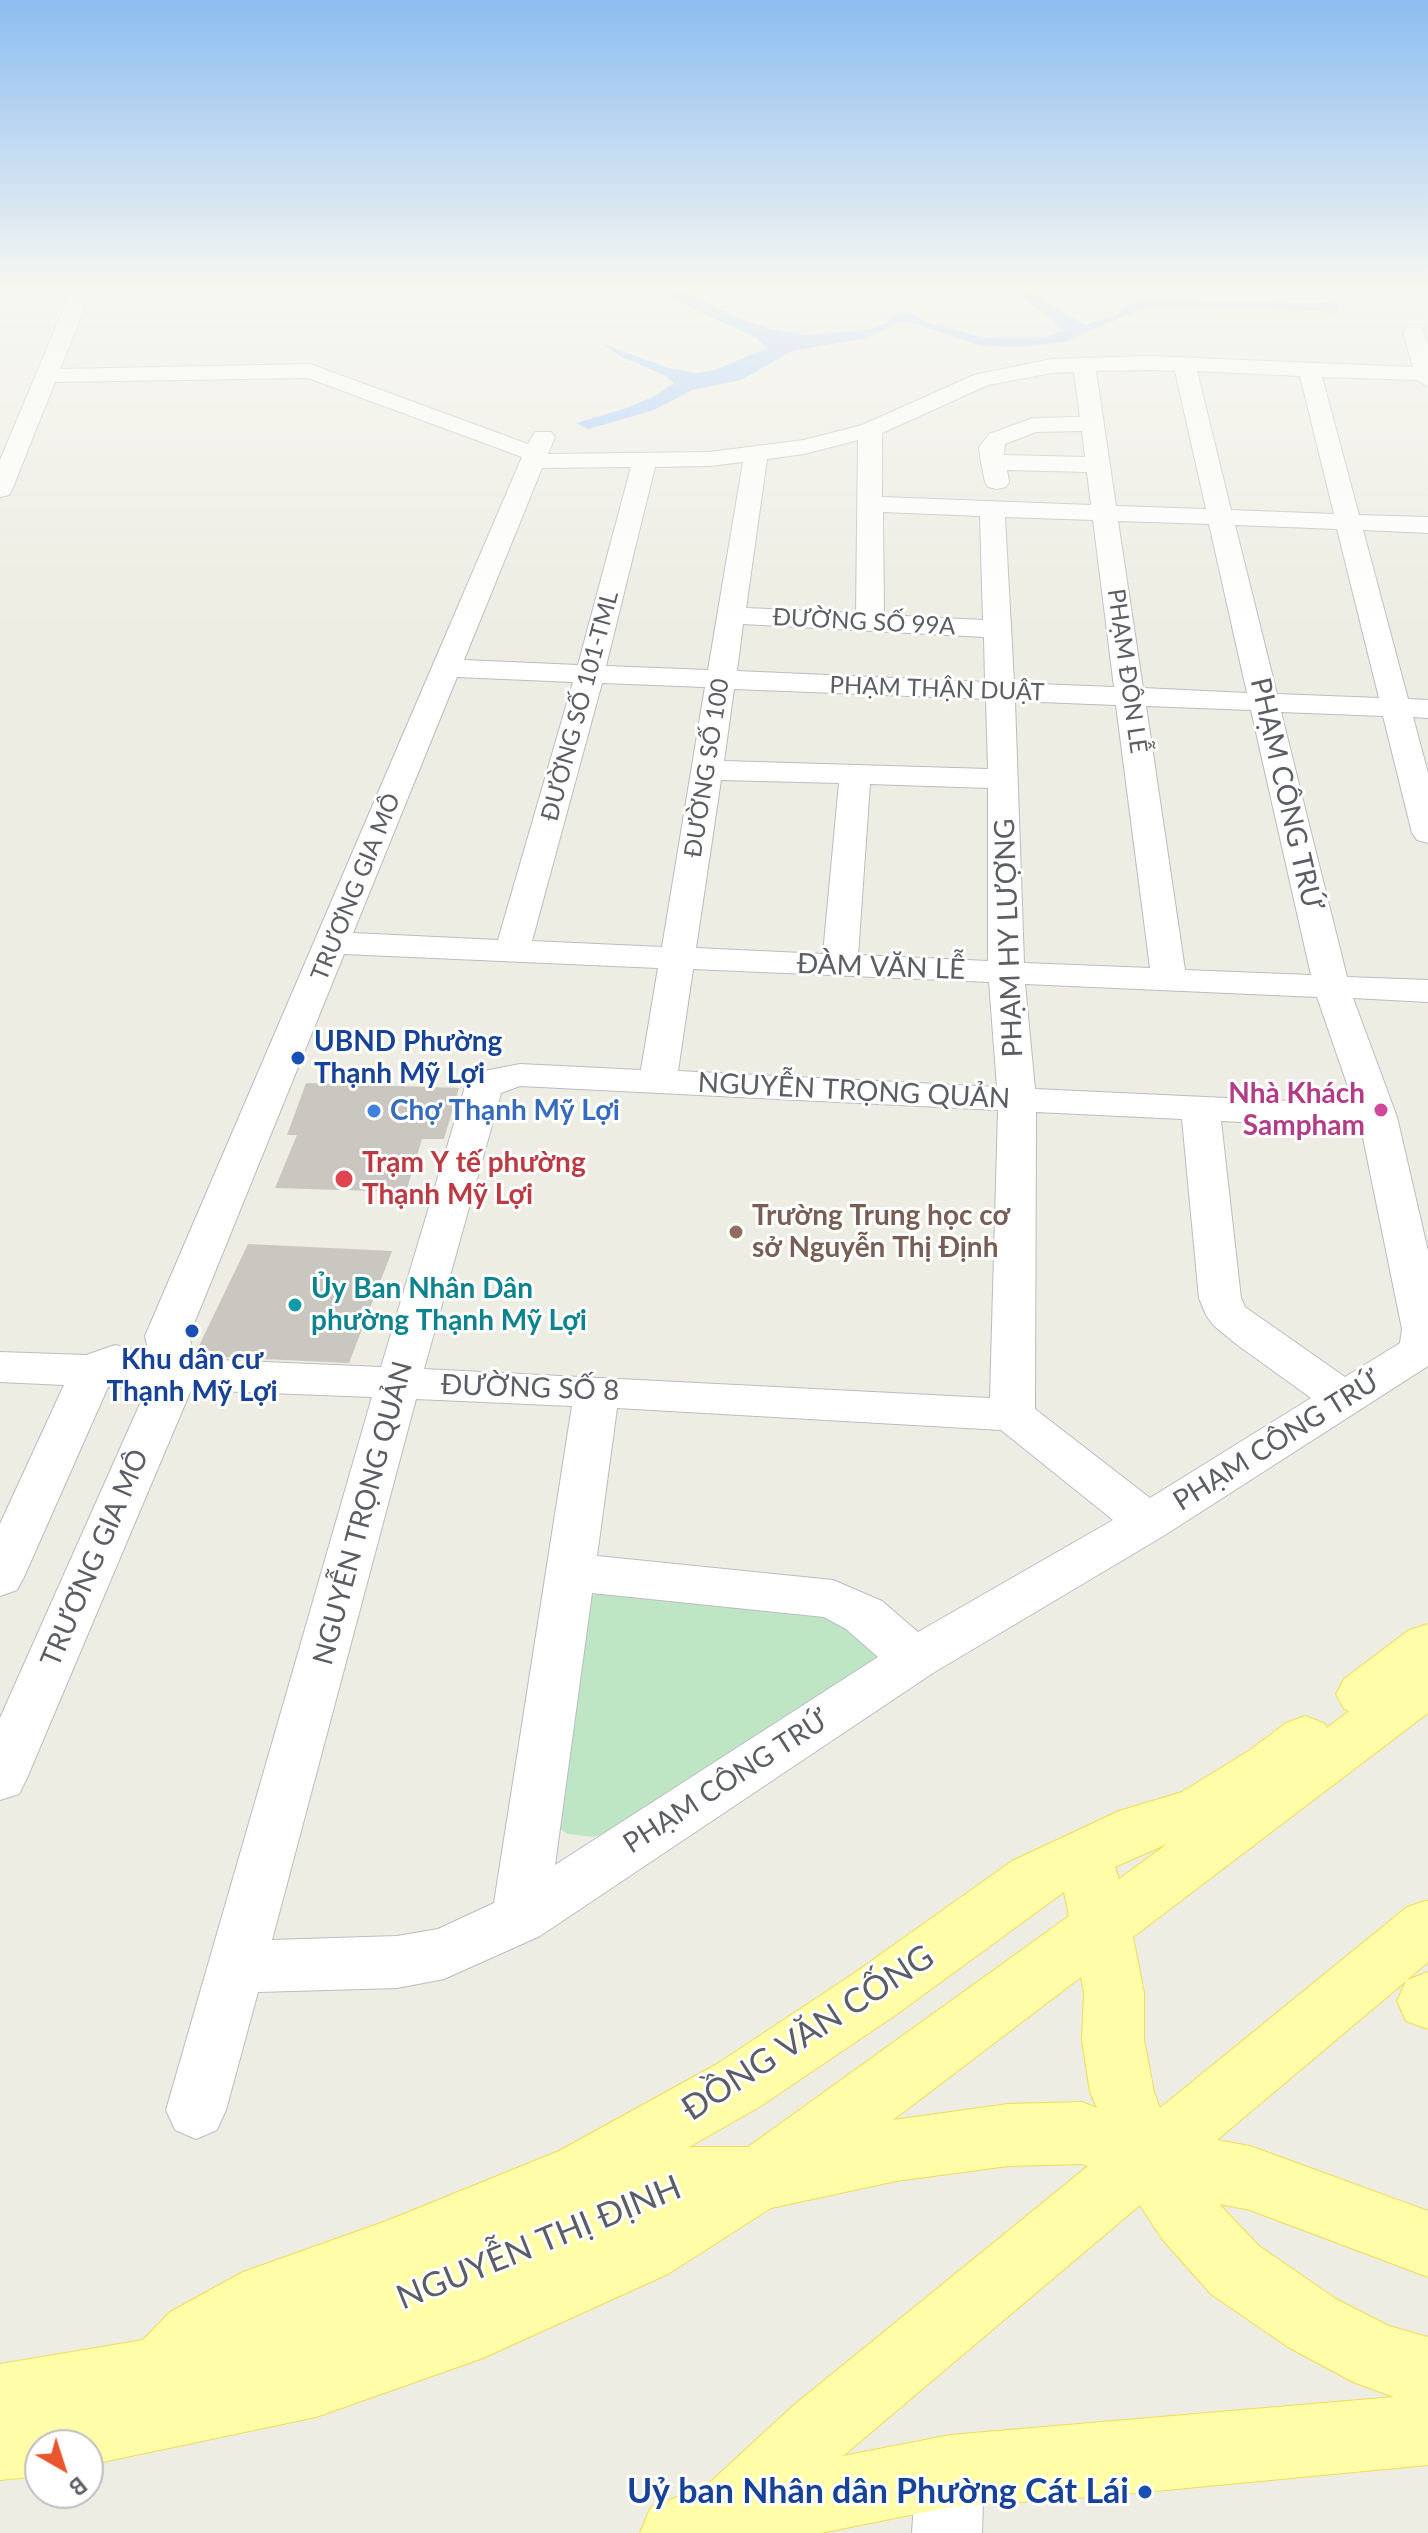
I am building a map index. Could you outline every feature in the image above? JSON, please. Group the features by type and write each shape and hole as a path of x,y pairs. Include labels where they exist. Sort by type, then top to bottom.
{"main road":[{"name":"ĐỒNG VĂN CỐNG","path":"758,2179 1169,1879 1428,1645"},
{"name":"ĐỒNG VĂN CỐNG","path":"160,2394 194,2336 267,2296 389,2253 582,2173 726,2092 875,1994 1033,1879 1139,1828 1197,1812 1282,1776 1428,1683"},
{"path":"1102,1928 1129,1862 1197,1812"},
{"path":"1083,1853 1114,1993 1113,2040 1122,2092 1149,2160 1185,2216 1235,2270 1312,2323 1378,2357 1428,2372"},
{"path":"1114,1993 1140,1930 1169,1879"},
{"path":"703,2524 1149,2160 1428,1926"},
{"path":"758,2179 896,2150 1008,2135 1082,2133 1149,2160 1250,2178 1428,2244"},
{"name":"NGUYỄN THỊ ĐỊNH","path":"0,2399 160,2394 316,2382 483,2324 644,2250 758,2179"},
{"name":"NGUYỄN THỊ ĐỊNH","path":"0,2444 40,2440 160,2394"},
{"path":"703,2524 948,2502 1103,2460 1428,2429"}],"street":[{"path":"0,490 35,402"},
{"path":"392,402 478,435 538,451 644,462 756,455 804,447 870,430 932,402"},
{"name":"PHẠM ĐÔN LỄ","path":"1089,402 1169,979"},
{"name":"PHẠM CÔNG TRỨ","path":"238,1967 397,1962 444,1953 520,1918 915,1659 1148,1522 1420,1351 1424,1329 1378,1117 1331,986 1193,402"},
{"path":"1318,402 1428,833"},
{"path":"994,484 991,447 997,439 1033,425 1092,424"},
{"path":"870,430 870,622"},
{"name":"TRƯƠNG GIA MÔ","path":"0,1778 334,943 538,451"},
{"name":"ĐƯỜNG SỐ 100","path":"658,1082 756,455"},
{"name":"ĐƯỜNG SỐ 101-TML","path":"512,950 590,674 644,462"},
{"path":"870,504 1098,465"},
{"path":"994,484 1104,513 1428,525"},
{"name":"PHẠM HY LƯỢNG","path":"994,484 1004,779 1006,972 1017,1099 1012,1415"},
{"name":"ĐƯỜNG SỐ 99A","path":"731,615 997,629"},
{"name":"PHẠM THẬN DUẬT","path":"446,668 1428,709"},
{"path":"706,770 1004,779"},
{"path":"840,965 855,775"},
{"name":"ĐÀM VĂN LỄ","path":"334,943 1428,991"},
{"name":"NGUYỄN TRỌNG QUẢN","path":"196,2110 398,1383 484,1087 497,1079 520,1075 1378,1117"},
{"path":"1200,1109 1220,1298 1228,1315 1344,1399"},
{"path":"0,1367 93,1370 172,1354"},
{"name":"ĐƯỜNG SỐ 8","path":"172,1354 398,1383 1012,1415"},
{"path":"0,1577 19,1488 93,1370"},
{"path":"520,1918 573,1572 597,1391"},
{"path":"1012,1415 1148,1522"},
{"path":"573,1572 833,1599 864,1615 915,1659"},
{"path":"703,2524 790,2527 803,2533"}],"green space":[{"path":"597,1592 828,1597 879,1658 621,1829 593,1837 568,1834 552,1824 586,1601"}],"water":[{"path":"640,402 669,402 654,410 588,429 576,423"}],"building":[{"path":"306,1083 459,1088 444,1139 422,1139 406,1192 275,1188 297,1135 287,1135"},
{"name":"Ủy Ban Nhân Dân phường Thạnh Mỹ Lợi","path":"248,1244 392,1251 349,1363 197,1356 196,1352"}],"place":[{"name":"UBND Phường Thạnh Mỹ Lợi","path":"298,1058"},
{"name":"Nhà Khách Sampham","path":"1381,1110"},
{"name":"Chợ Thạnh Mỹ Lợi","path":"374,1111"},
{"name":"Trạm Y tế phường Thạnh Mỹ Lợi","path":"344,1179"},
{"name":"Trường Trung học cơ sở Nguyễn Thị Định","path":"736,1232"},
{"name":"Ủy Ban Nhân Dân phường Thạnh Mỹ Lợi","path":"295,1305"},
{"name":"Khu dân cư Thạnh Mỹ Lợi","path":"192,1331"},
{"name":"Uỷ ban Nhân dân Phường Cát Lái","path":"1145,2492"}]}
